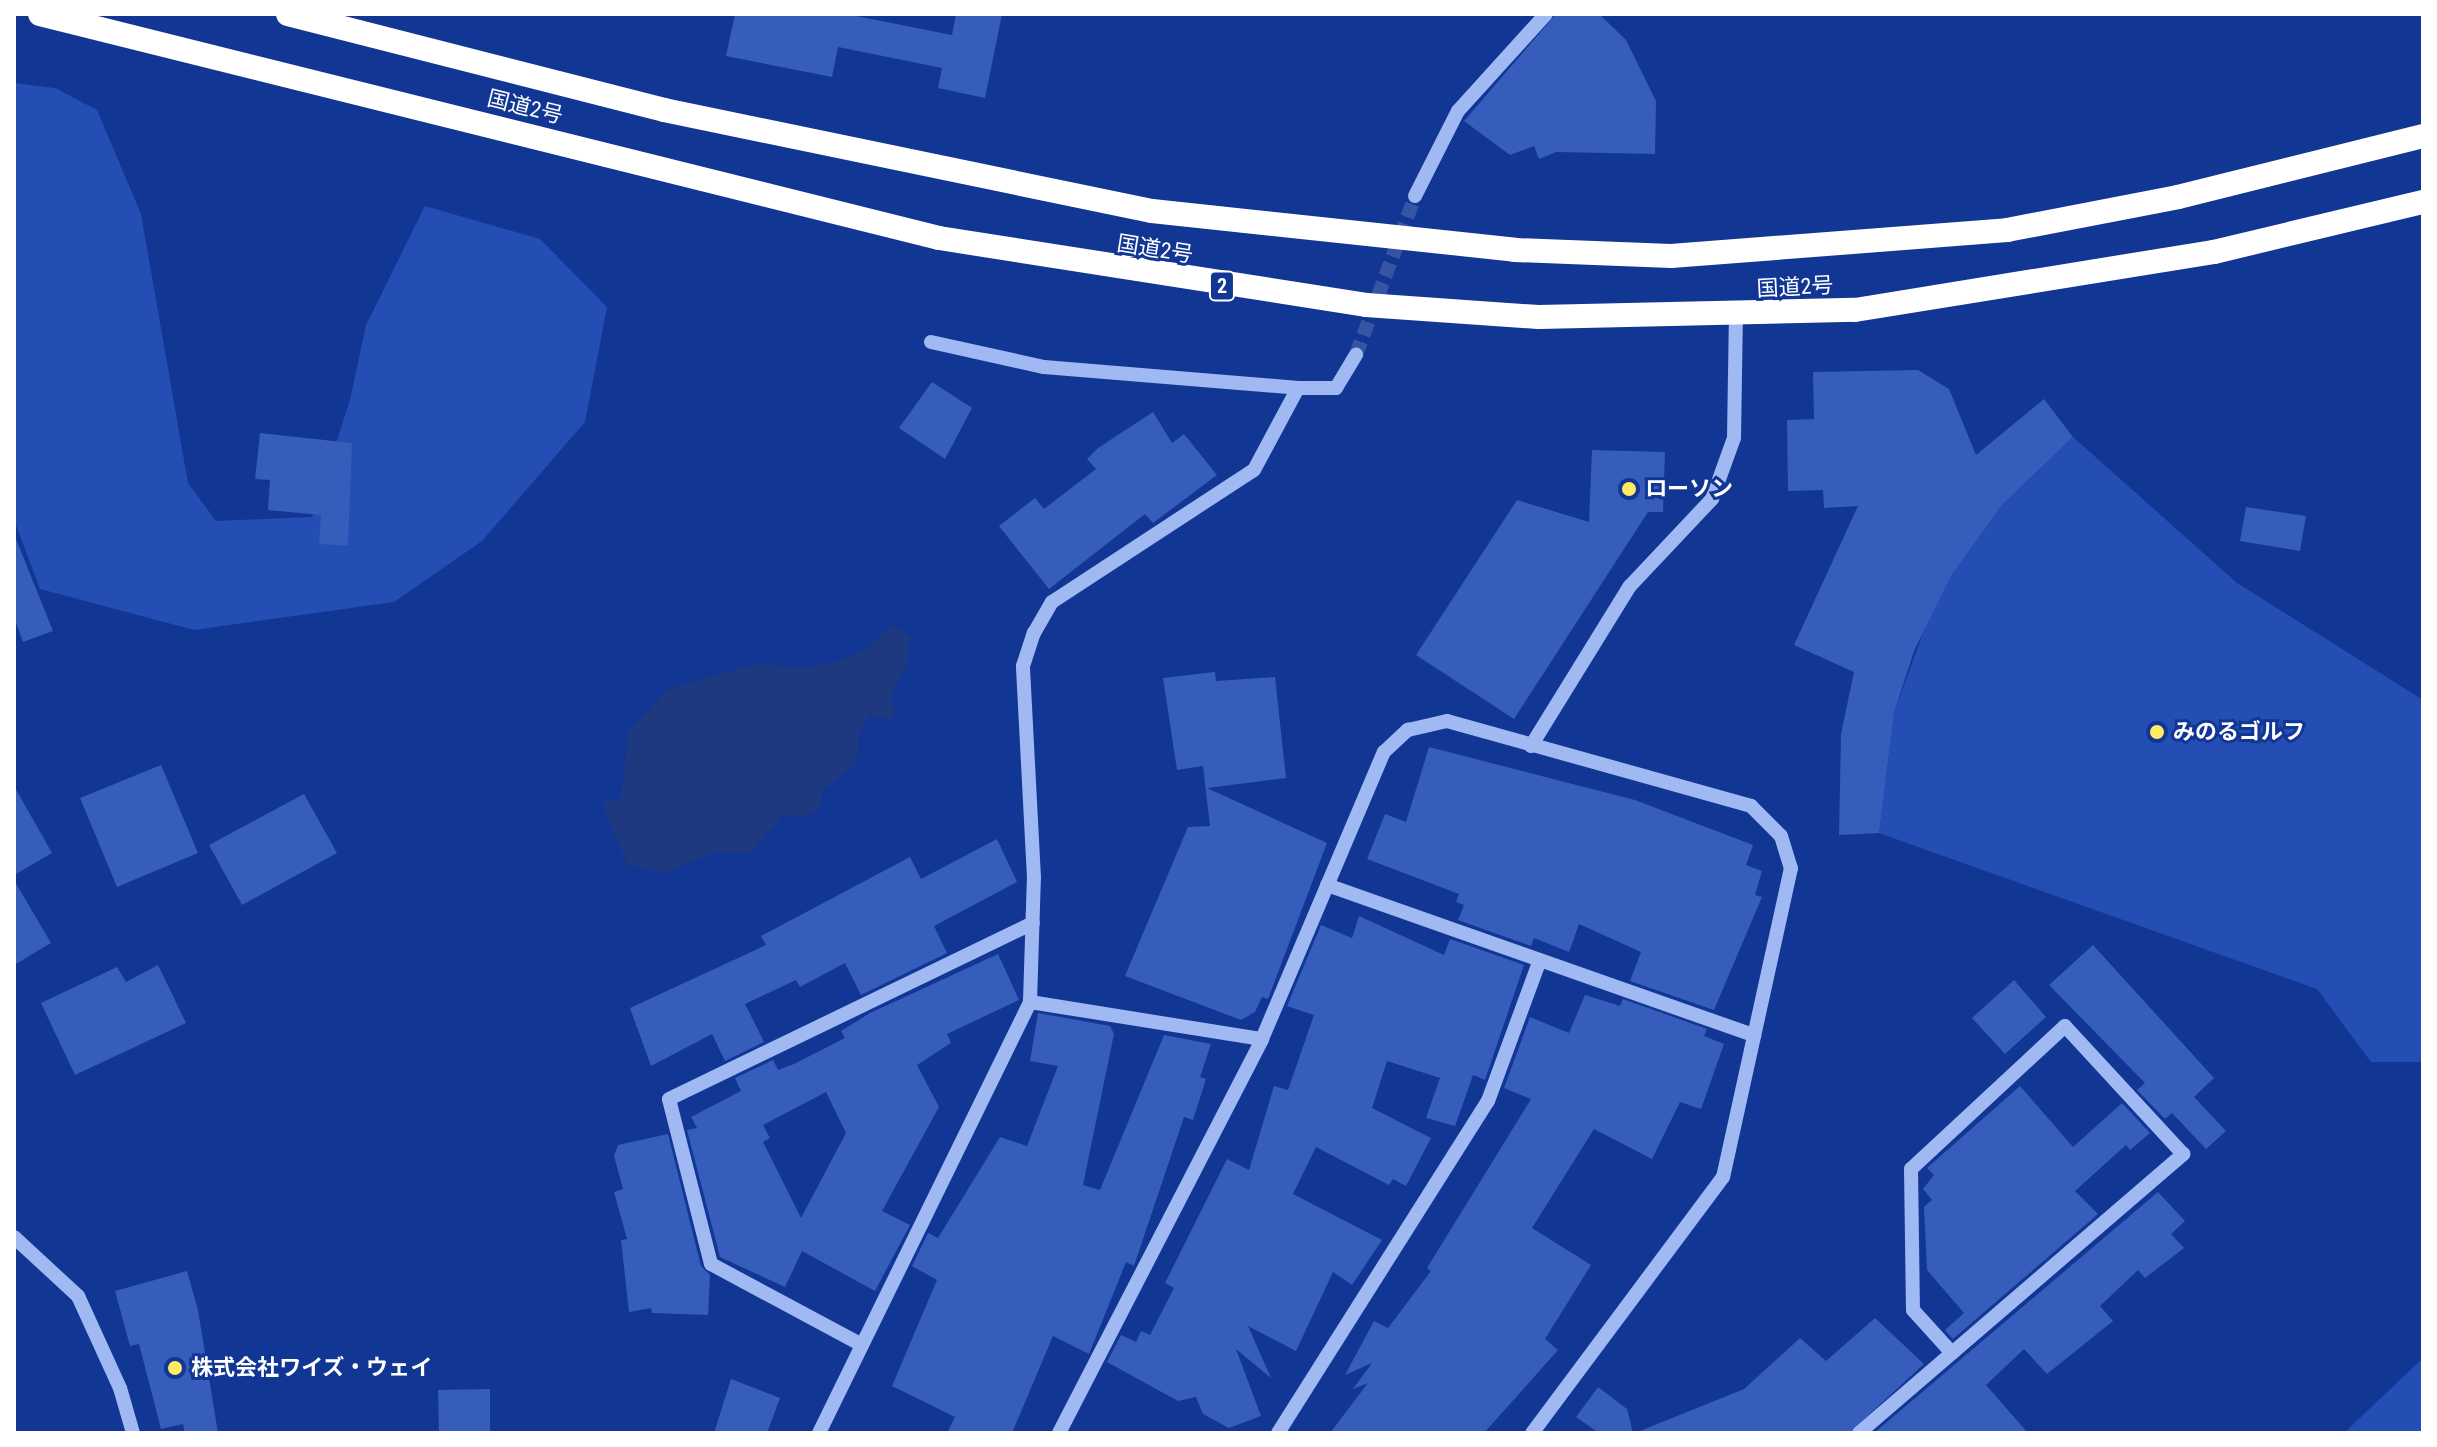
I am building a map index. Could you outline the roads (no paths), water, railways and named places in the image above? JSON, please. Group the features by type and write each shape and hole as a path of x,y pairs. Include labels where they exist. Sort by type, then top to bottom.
{"highway":[{"name":"国道2号","path":"40,14 939,238 1143,274 1398,307 1539,317 1855,310 1999,290 2214,252 2423,202"},
{"name":"国道2号","path":"288,14 664,110 1152,211 1515,250 1671,256 2007,230 2178,197 2423,136"}],"street":[{"path":"1415,196 1458,111 1546,14"},
{"path":"1531,746 1630,586 1712,499 1734,438 1736,315"},
{"path":"931,342 1044,367 1298,388 1336,388 1356,355"},
{"path":"819,1433 1030,1002 1033,923 1023,666 1034,633 1052,602 1254,470 1298,388"},
{"path":"1059,1433 1262,1039 1384,752 1408,730 1447,721 1751,806 1781,836 1791,868 1723,1177 1532,1433"},
{"path":"1327,885 1754,1035"},
{"path":"862,1345 711,1264 669,1099 1033,923"},
{"path":"1278,1433 1488,1101 1540,960"},
{"path":"1030,1002 1262,1039"},
{"path":"1859,1433 1952,1353 2183,1154 2065,1026 1911,1169 1913,1310 1952,1353"},
{"path":"14,1237 78,1296 120,1388 133,1433"}],"tunnel":[{"path":"1356,355 1415,196"}],"place":[{"name":"ローソン","path":"1629,489"},
{"name":"みのるゴルフ","path":"2157,732"},
{"name":"株式会社ワイズ・ウェイ","path":"175,1368"}]}
